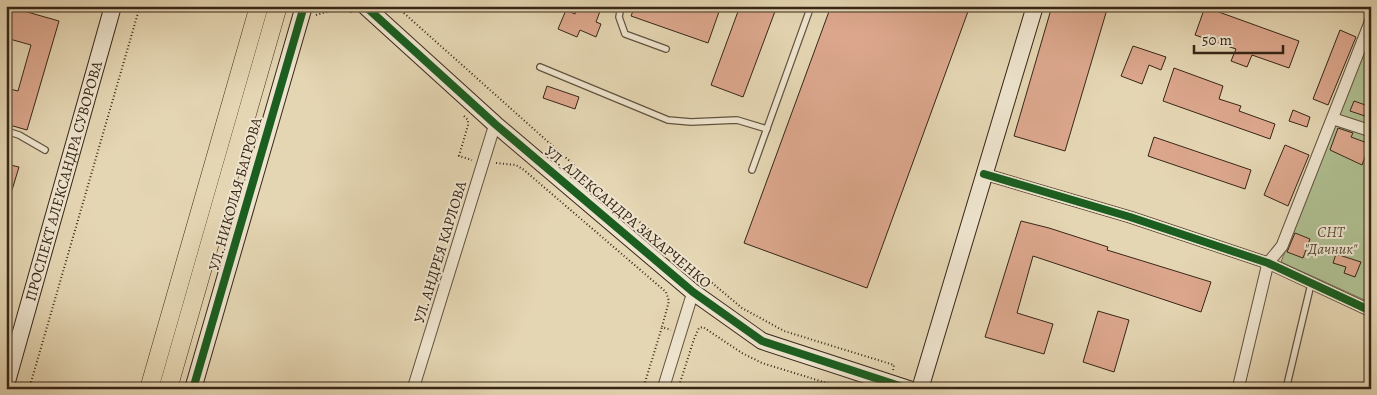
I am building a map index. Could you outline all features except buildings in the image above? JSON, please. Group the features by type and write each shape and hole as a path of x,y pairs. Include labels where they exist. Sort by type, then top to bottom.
{"main road":[{"path":"149,389 259,6"},
{"path":"168,389 278,6"}],"street":[{"name":"УЛ. НИКОЛАЯ БАГРОВА","path":"193,389 304,6"},
{"path":"920,389 1035,6"},
{"name":"ПРОСПЕКТ АЛЕКСАНДРА СУВОРОВА","path":"7,380 112,9"},
{"name":"УЛ. АЛЕКСАНДРА ЗАХАРЧЕНКО","path":"359,10 693,292 762,342 909,389"},
{"path":"1238,389 1268,263 1282,246 1334,119 1371,20"},
{"path":"1334,119 1371,131"},
{"name":"УЛ. АНДРЕЯ КАРЛОВА","path":"412,389 495,124"},
{"path":"984,174 1130,218 1268,263 1371,311"},
{"path":"663,389 693,292"}],"lane":[{"path":"93,6 112,9"},
{"path":"621,6 619,17 625,34 666,49"},
{"path":"752,170 811,6"},
{"path":"540,66 668,120 691,122 737,120 767,129"},
{"path":"6,131 20,136 45,150"},
{"path":"1286,389 1311,284"}],"path":[{"path":"29,389 140,6"},
{"path":"396,6 611,198 742,308 784,331 894,366 890,383"},
{"path":"346,7 359,10"},
{"path":"457,110 468,120 459,156 483,164 506,163 521,168 666,292 668,301 662,327 643,389"},
{"path":"662,327 694,339"},
{"path":"678,389 694,339 700,328 704,327 742,354 762,363 846,389"},
{"path":"30,383 49,389"}],"green space":[{"name":"СНТ \"Дачник\"","path":"1371,26 1371,303 1281,262"}],"cycle path":[{"path":"193,389 304,6"},
{"path":"365,6 495,124 693,292 762,341 909,389"},
{"path":"984,174 1130,217 1268,263 1371,311"}]}
